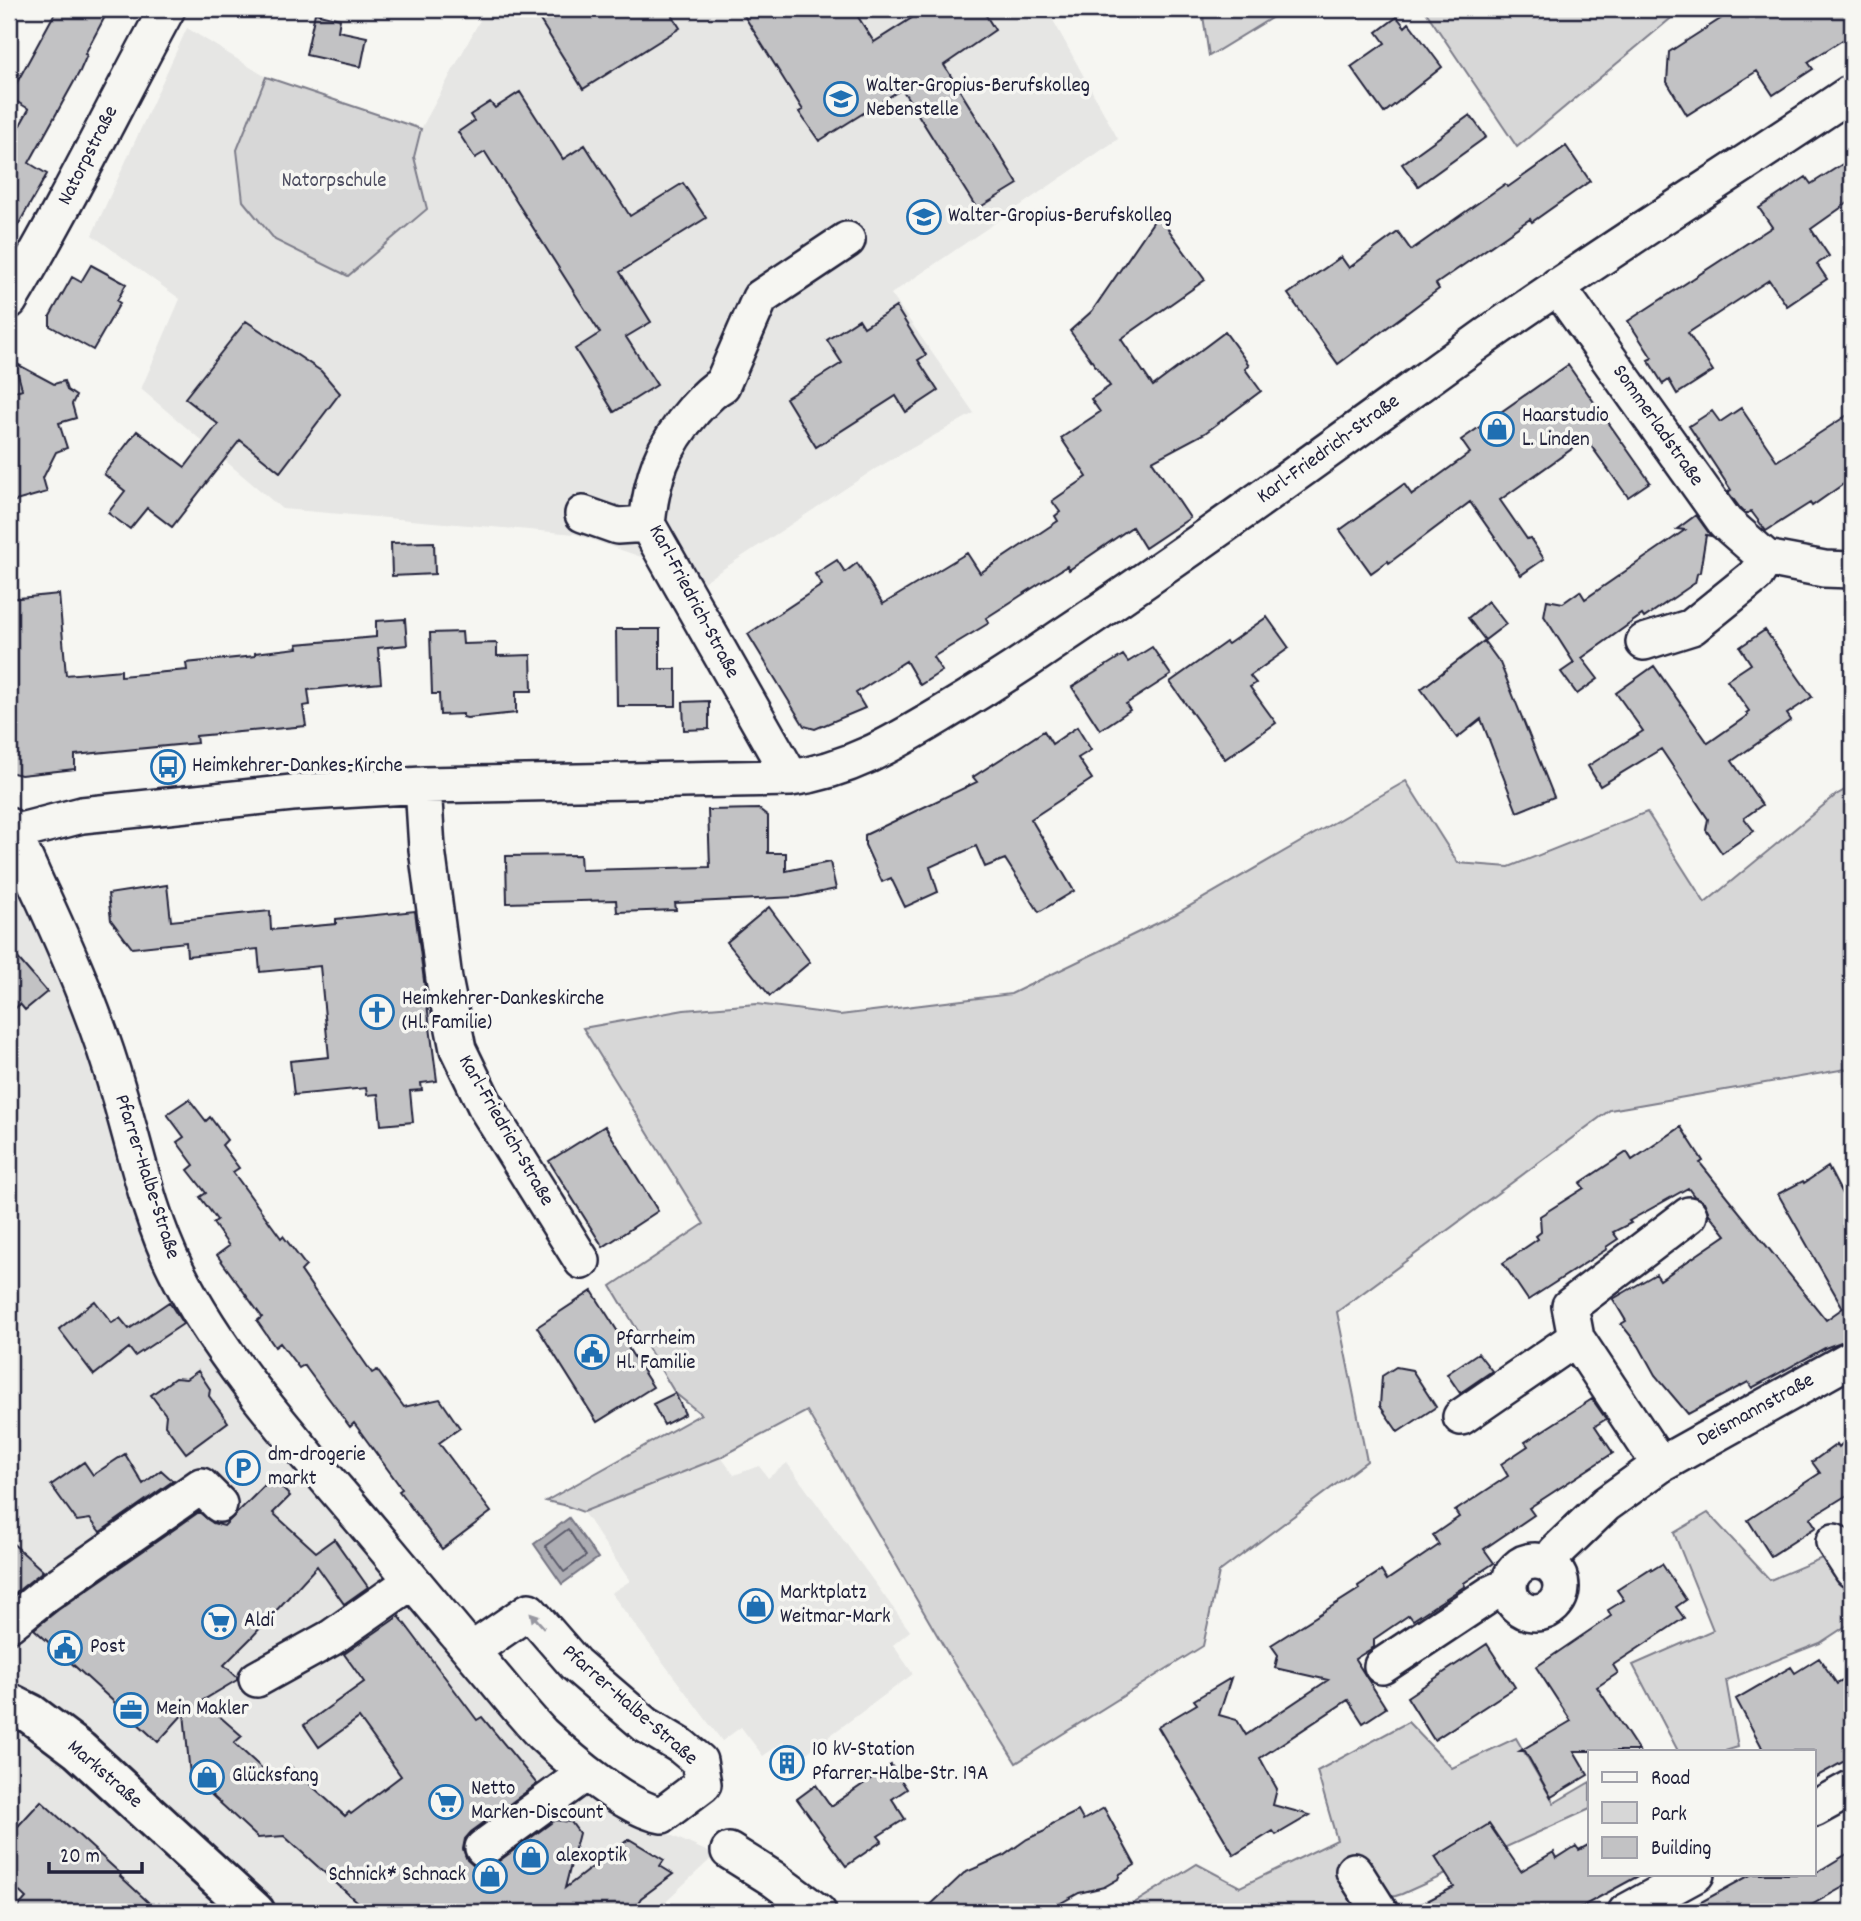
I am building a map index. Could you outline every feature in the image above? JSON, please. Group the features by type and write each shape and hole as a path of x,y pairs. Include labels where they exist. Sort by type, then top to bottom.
{"main road":[{"name":"Markstraße","path":"9,1703 30,1714 79,1750 255,1912"}],"street":[{"name":"Natorpstraße","path":"9,300 52,228 167,9"},
{"name":"Karl-Friedrich-Straße","path":"10,830 82,815 292,793 423,785 791,778 821,774 857,761 894,744 988,687 1157,573 1557,286 1852,92"},
{"name":"Karl-Friedrich-Straße","path":"791,778 647,524 650,491 665,447 712,390 722,385 760,298 847,240"},
{"name":"Sommerladstraße","path":"1557,286 1725,522 1766,558"},
{"path":"583,514 617,526 647,524"},
{"path":"1644,642 1692,627 1755,576 1766,558 1824,569 1852,570"},
{"name":"Karl-Friedrich-Straße","path":"423,785 429,863 444,979 458,1049 487,1109 582,1261"},
{"name":"Pfarrer-Halbe-Straße","path":"10,830 73,962 101,1035 119,1092 132,1147 175,1269 208,1327 247,1381 412,1581 471,1651 541,1732 586,1773 637,1806 652,1814 662,1815 703,1784 699,1761 681,1746 646,1725 583,1671 529,1611 471,1651"},
{"path":"1660,1465 1576,1338 1570,1306 1689,1215"},
{"path":"1461,1417 1576,1338"},
{"name":"Deismannstraße","path":"1550,1563 1556,1552 1606,1504 1660,1465 1852,1358"},
{"path":"9,1624 46,1594 201,1486 219,1504"},
{"path":"1536,1559 1550,1563 1559,1574 1562,1588 1558,1601 1548,1611 1535,1614 1521,1609 1511,1599 1508,1586 1513,1572 1523,1563 1536,1559"},
{"path":"257,1679 331,1638 412,1581"},
{"path":"1382,1666 1508,1586"},
{"path":"483,1848 586,1773"},
{"path":"1815,1808 1852,1788"},
{"path":"729,1851 818,1912"},
{"path":"1354,1871 1380,1912"},
{"path":"1626,1912 1692,1876"}],"shaded area":[{"name":"Natorpschule","path":"486,9 1047,9 1118,139 891,294 974,413 875,469 670,604 647,559 575,534 282,509 141,389 180,299 92,235 187,28 266,77 421,129"},
{"path":"9,874 56,971 100,1086 167,1285 628,1816 715,1855 654,1912 9,1912"},
{"name":"Marktplatz Weitmar-Mark","path":"721,1457 734,1475 759,1466 768,1478 787,1463 910,1631 893,1645 913,1674 797,1760 783,1742 763,1756 741,1727 722,1741 611,1593 630,1581 583,1512"}],"green space":[{"path":"1202,9 1286,9 1209,56"},
{"path":"1424,9 1682,9 1517,147"},
{"name":"Natorpschule","path":"266,77 421,129 414,157 427,209 348,276 275,240 243,201 237,150"},
{"path":"1406,781 1458,863 1509,867 1647,812 1705,903 1836,795 1852,786 1852,1068 1610,1110 1337,1312 1367,1461 1219,1572 1203,1646 1016,1763 954,1664 807,1411 721,1457 583,1512 546,1501 701,1414 675,1393 611,1286 704,1224 583,1028 684,1010 757,1004 840,1015 1011,994 1174,915"},
{"path":"1708,1513 1770,1580 1846,1548 1852,1541 1852,1622 1820,1643 1726,1680 1738,1747 1728,1750 1677,1750 1633,1665 1713,1630 1674,1533"},
{"path":"1408,1722 1452,1768 1516,1738 1554,1803 1588,1783 1588,1810 1402,1894 1345,1912 1120,1912 1197,1864 1240,1887 1337,1840 1317,1771"}],"water":[{"path":"569,1518 598,1558 562,1584 534,1544"}],"building":[{"path":"57,9 109,9 85,54 87,55 80,71 29,163 47,174 9,241 9,145 29,109 9,97"},
{"path":"533,9 668,9 680,28 583,89"},
{"name":"Walter-Gropius-Berufskolleg Nebenstelle","path":"740,9 853,9 874,42 926,9 982,9 995,30 944,65 1018,184 977,209 902,89 819,141 799,112 803,110"},
{"path":"1736,9 1852,9 1852,34 1808,62 1813,69 1773,95 1757,71 1687,115 1667,82 1669,52"},
{"path":"315,13 340,19 338,31 367,37 361,67 306,55"},
{"path":"1397,17 1405,27 1409,23 1442,67 1384,113 1351,67 1385,43 1377,32"},
{"path":"520,92 563,159 585,145 630,216 683,183 706,218 620,272 651,322 626,337 657,385 614,412 575,349 600,333 485,152 475,158 458,132 474,121 470,115 490,102 495,108"},
{"path":"1470,115 1486,137 1418,186 1402,164"},
{"path":"1566,146 1590,181 1436,284 1439,289 1338,364 1288,294 1341,257 1349,268 1398,232 1411,250 1505,184 1508,187"},
{"path":"1852,158 1852,200 1811,229 1829,256 1817,264 1827,279 1787,306 1769,280 1688,333 1713,371 1677,394 1669,380 1663,384 1648,360 1652,358 1628,321 1772,227 1759,208 1806,177 1811,184"},
{"path":"1158,215 1205,280 1121,339 1153,386 1225,332 1249,365 1245,369 1261,391 1205,433 1152,461 1190,518 1145,548 1132,527 1069,570 1067,566 986,618 989,623 933,657 942,671 920,685 906,661 856,693 865,708 815,729 804,726 748,634 822,585 815,574 837,560 845,572 857,563 883,604 967,553 980,573 1058,521 1055,516 1060,512 1052,501 1087,477 1061,438 1100,412 1091,399 1110,386 1070,331 1092,311"},
{"path":"91,265 126,284 117,301 120,303 93,350 50,326 50,316 72,277 81,282"},
{"path":"896,307 926,355 918,360 938,391 906,412 896,396 816,447 786,398 842,363 827,340 859,319 864,327"},
{"path":"246,321 321,371 340,393 280,472 240,440 172,527 147,508 130,529 108,513 125,491 104,474 137,431 185,467 218,424 185,398"},
{"path":"15,363 54,384 64,381 67,390 76,396 72,404 76,418 59,423 67,448 56,452 43,478 47,492 9,503 9,393 22,389"},
{"path":"1568,365 1650,482 1628,497 1586,439 1500,500 1544,559 1521,575 1470,502 1389,563 1388,561 1371,573 1340,530 1404,484 1412,495 1470,453 1461,440"},
{"path":"1741,408 1777,461 1852,412 1852,478 1812,506 1810,503 1766,531 1751,511 1746,514 1728,492 1731,490 1689,426 1712,411 1720,422"},
{"path":"1696,515 1711,536 1706,535 1700,572 1695,583 1644,618 1642,615 1582,658 1598,679 1577,694 1561,672 1574,663 1544,616 1547,600 1563,603 1580,591 1585,599 1685,530 1677,529"},
{"path":"434,542 435,574 392,576 391,543"},
{"path":"59,594 66,675 121,670 121,676 187,670 186,663 255,656 255,653 298,648 297,644 376,637 376,621 405,619 407,645 378,648 381,683 308,690 310,705 303,706 306,726 196,736 197,743 75,755 75,769 21,775 9,772 9,599"},
{"path":"1488,601 1506,624 1485,640 1468,618"},
{"path":"1267,617 1289,648 1250,676 1256,683 1250,687 1276,723 1225,759 1170,682"},
{"path":"616,629 660,629 660,669 676,669 676,706 617,706"},
{"path":"1765,630 1812,697 1787,714 1791,720 1732,761 1762,805 1744,818 1754,831 1722,853 1706,830 1708,819 1661,749 1600,786 1588,766 1643,731 1616,693 1654,666 1708,743 1748,715 1746,713 1749,711 1727,680 1751,664 1740,647"},
{"path":"462,632 463,644 497,643 497,656 531,655 532,691 516,691 516,713 467,718 463,717 463,714 440,715 439,694 432,694 430,633"},
{"path":"1484,641 1500,663 1554,797 1517,812 1481,719 1457,738 1421,689"},
{"path":"1152,647 1171,675 1126,704 1130,710 1100,730 1072,687 1123,655 1128,662"},
{"path":"709,701 709,729 684,730 683,702"},
{"path":"1077,727 1091,750 1078,758 1092,779 1031,819 1074,891 1039,912 1005,859 985,867 976,846 930,867 938,892 905,907 891,878 882,882 865,845 865,835 977,782 973,777 1044,731 1052,744"},
{"path":"759,809 768,816 768,853 786,853 786,871 830,862 836,889 797,897 675,903 676,910 617,912 616,900 507,903 506,856 580,855 581,870 710,867 708,810"},
{"name":"Heimkehrer-Dankeskirche (Hl. Familie)","path":"167,885 171,921 270,911 271,930 336,924 336,919 415,911 437,1081 421,1083 422,1090 410,1091 413,1122 381,1125 378,1094 367,1095 366,1088 294,1095 290,1061 329,1057 320,966 260,972 258,949 187,956 186,942 132,948 111,920 108,894"},
{"path":"769,907 810,962 770,996 727,942"},
{"path":"9,948 47,992 25,1010 20,1004 9,1014"},
{"path":"189,1099 206,1121 210,1117 227,1140 222,1145 239,1168 233,1172 281,1238 283,1236 306,1266 301,1271 372,1373 377,1370 404,1407 440,1399 460,1428 439,1443 491,1512 442,1549 354,1423 350,1427 304,1365 299,1368 280,1343 275,1347 257,1321 262,1317 217,1255 229,1246 213,1223 217,1220 200,1197 206,1193 188,1170 194,1165 177,1142 184,1137 167,1114"},
{"path":"605,1126 658,1211 603,1247 549,1161"},
{"path":"1681,1127 1703,1161 1700,1163 1826,1320 1843,1308 1778,1194 1803,1181 1804,1183 1828,1167 1852,1213 1852,1338 1825,1348 1752,1388 1748,1382 1688,1414 1655,1375 1639,1346 1621,1324 1626,1321 1613,1299 1656,1274 1660,1280 1726,1235 1709,1214 1704,1202 1688,1188 1613,1232 1618,1239 1606,1247 1607,1249 1528,1300 1503,1263 1538,1239 1536,1236 1541,1232 1540,1216 1584,1188 1580,1183 1627,1152 1632,1160"},
{"name":"Pfarrheim Hl. Familie","path":"592,1291 653,1387 597,1422 537,1327"},
{"path":"95,1301 112,1323 120,1318 129,1329 169,1302 183,1324 135,1356 129,1348 94,1375 59,1329"},
{"path":"1478,1353 1492,1371 1460,1393 1447,1374"},
{"path":"1396,1367 1412,1370 1436,1407 1398,1432 1380,1406 1382,1376"},
{"path":"198,1371 210,1389 209,1396 228,1422 186,1453 165,1425 166,1415 151,1395 175,1378 186,1379"},
{"path":"675,1393 685,1414 664,1425 653,1404"},
{"path":"1592,1399 1606,1419 1595,1426 1613,1453 1529,1508 1534,1515 1484,1549 1494,1563 1464,1583 1465,1586 1413,1620 1409,1615 1374,1639 1374,1647 1355,1659 1386,1708 1363,1723 1348,1700 1260,1758 1277,1789 1273,1805 1310,1815 1276,1835 1273,1831 1234,1855 1158,1727 1197,1704 1194,1700 1231,1678 1219,1715 1237,1720 1246,1735 1328,1680 1275,1668 1278,1655 1271,1645 1359,1589 1358,1586 1381,1571 1387,1580 1439,1545 1433,1535 1459,1517 1455,1511 1508,1476 1501,1464 1528,1446 1525,1442"},
{"path":"1852,1434 1852,1492 1810,1518 1816,1527 1771,1556 1748,1520 1820,1473 1812,1462 1837,1444 1839,1447"},
{"path":"125,1454 143,1484 161,1470 173,1481 100,1532 90,1519 77,1521 51,1485 84,1462 93,1475"},
{"path":"272,1478 290,1496 273,1513 316,1552 334,1539 368,1587 344,1604 317,1566 224,1665 237,1680 202,1701 242,1736 234,1743 275,1780 289,1765 345,1816 401,1776 359,1718 319,1747 304,1725 364,1682 344,1654 399,1616 477,1720 482,1717 537,1784 471,1832 465,1839 463,1849 467,1860 475,1867 486,1868 555,1820 571,1822 579,1833 565,1888 629,1839 664,1860 660,1866 673,1874 641,1898 632,1912 368,1912 284,1836 258,1838 190,1775 184,1713 158,1742 34,1629 199,1512 213,1523 224,1526"},
{"path":"9,1540 43,1571 9,1598"},
{"path":"1662,1564 1686,1600 1676,1607 1684,1618 1613,1665 1618,1673 1597,1687 1638,1750 1574,1751 1588,1775 1551,1797 1525,1751 1520,1751 1571,1721 1536,1667 1611,1616 1608,1610 1624,1600 1617,1590 1651,1568 1652,1570"},
{"path":"1487,1644 1515,1687 1434,1740 1407,1697"},
{"path":"1819,1658 1837,1684 1852,1676 1852,1757 1815,1777 1815,1750 1763,1750 1736,1699 1791,1667 1795,1673"},
{"path":"891,1765 907,1789 892,1799 905,1819 878,1836 882,1841 846,1866 797,1799 816,1785 831,1806"},
{"path":"41,1801 159,1912 14,1912 26,1898 9,1882 9,1836"},
{"path":"1104,1808 1135,1865 1120,1874 1118,1879 1104,1887 1079,1893 1052,1908 1029,1906 1032,1912 923,1912 964,1873 1003,1856 1052,1824 1078,1811 1083,1820"},
{"path":"1489,1824 1521,1871 1554,1852 1557,1858 1576,1846 1579,1850 1588,1845 1588,1876 1638,1876 1572,1912 1406,1912 1454,1887 1435,1857"},
{"path":"1852,1851 1852,1882 1799,1912 1683,1912 1748,1876 1815,1876 1815,1873"}],"place":[{"name":"Walter-Gropius-Berufskolleg Nebenstelle","path":"841,99"},
{"name":"Walter-Gropius-Berufskolleg","path":"924,217"},
{"name":"Haarstudio L. Linden","path":"1497,429"},
{"name":"Heimkehrer-Dankes-Kirche","path":"168,767"},
{"name":"Heimkehrer-Dankeskirche (Hl. Familie)","path":"377,1012"},
{"name":"Pfarrheim Hl. Familie","path":"592,1352"},
{"name":"dm-drogerie markt","path":"243,1468"},
{"name":"Marktplatz Weitmar-Mark","path":"756,1606"},
{"name":"Aldi","path":"219,1622"},
{"name":"Post","path":"65,1648"},
{"name":"Mein Makler","path":"131,1710"},
{"name":"10 kV-Station Pfarrer-Halbe-Str. 19A","path":"787,1763"},
{"name":"Glücksfang","path":"207,1777"},
{"name":"Netto Marken-Discount","path":"446,1802"},
{"name":"alexoptik","path":"531,1857"},
{"name":"Schnick* Schnack","path":"490,1876"}]}
